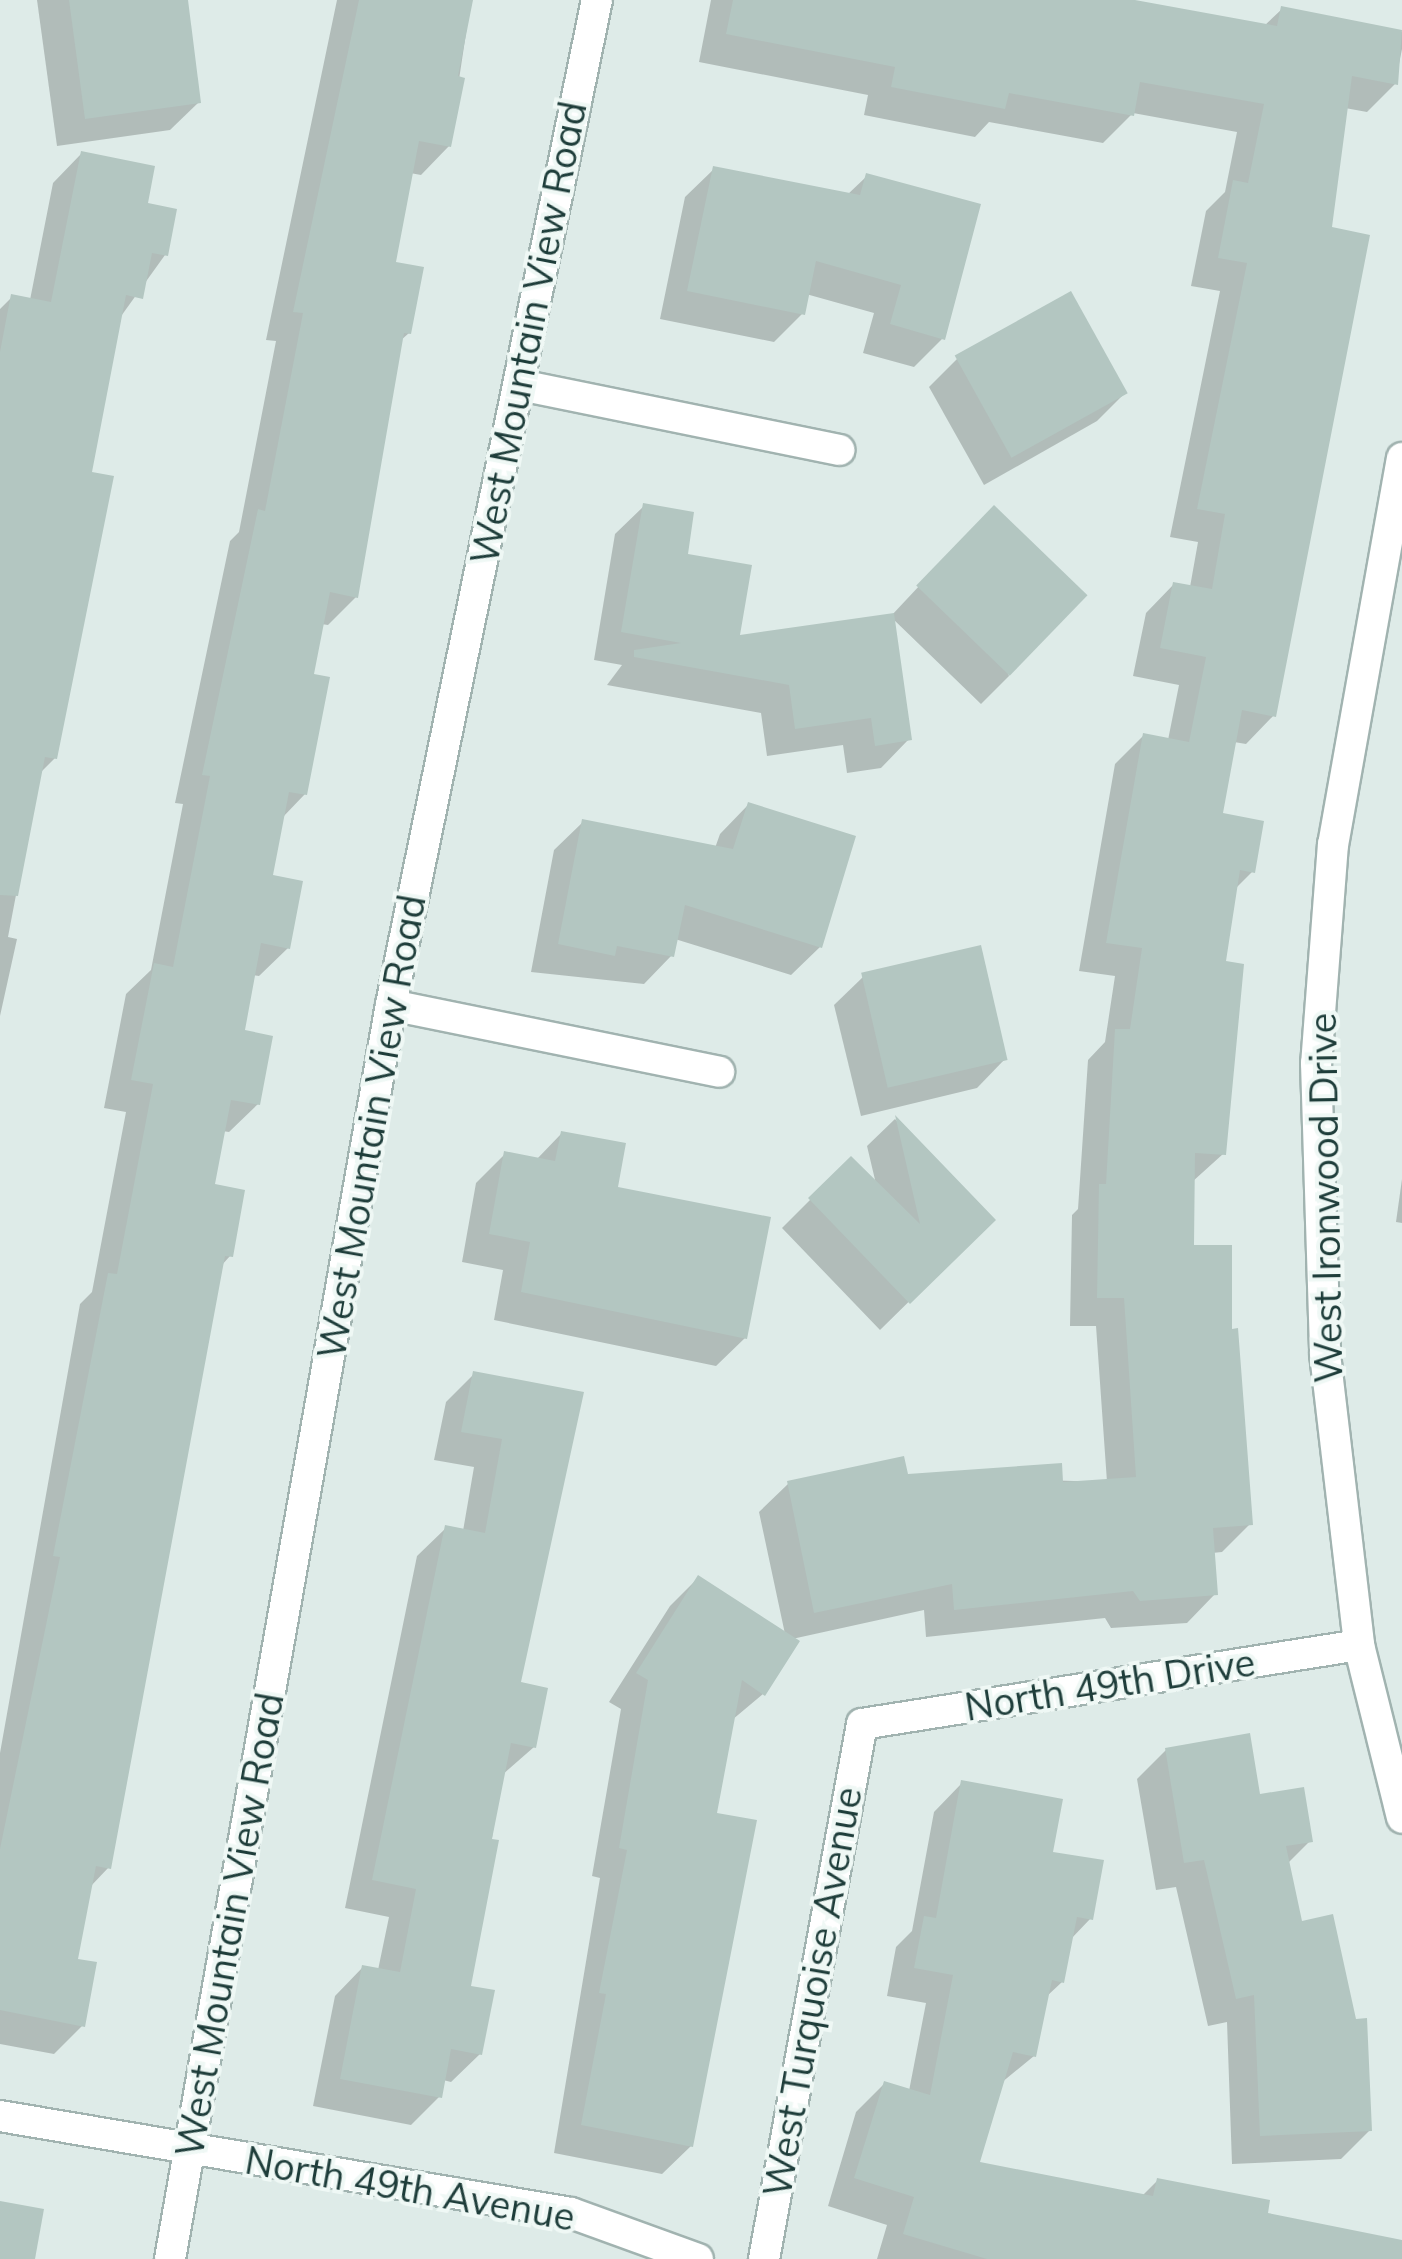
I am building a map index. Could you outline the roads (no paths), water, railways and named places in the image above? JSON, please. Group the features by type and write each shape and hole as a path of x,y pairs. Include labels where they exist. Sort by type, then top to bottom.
{"street":[{"name":"West Mountain View Road","path":"170,2259 391,1005 597,0"},
{"path":"520,385 839,450"},
{"name":"West Ironwood Drive","path":"1402,458 1395,528 1333,844 1316,1063 1325,1354 1358,1645 1402,1818"},
{"path":"391,1005 719,1072"},
{"name":"North 49th Drive","path":"862,1724 1358,1645"},
{"name":"West Turquoise Avenue","path":"764,2259 862,1724"},
{"name":"North 49th Avenue","path":"0,2116 190,2152 572,2213 698,2259"}]}
